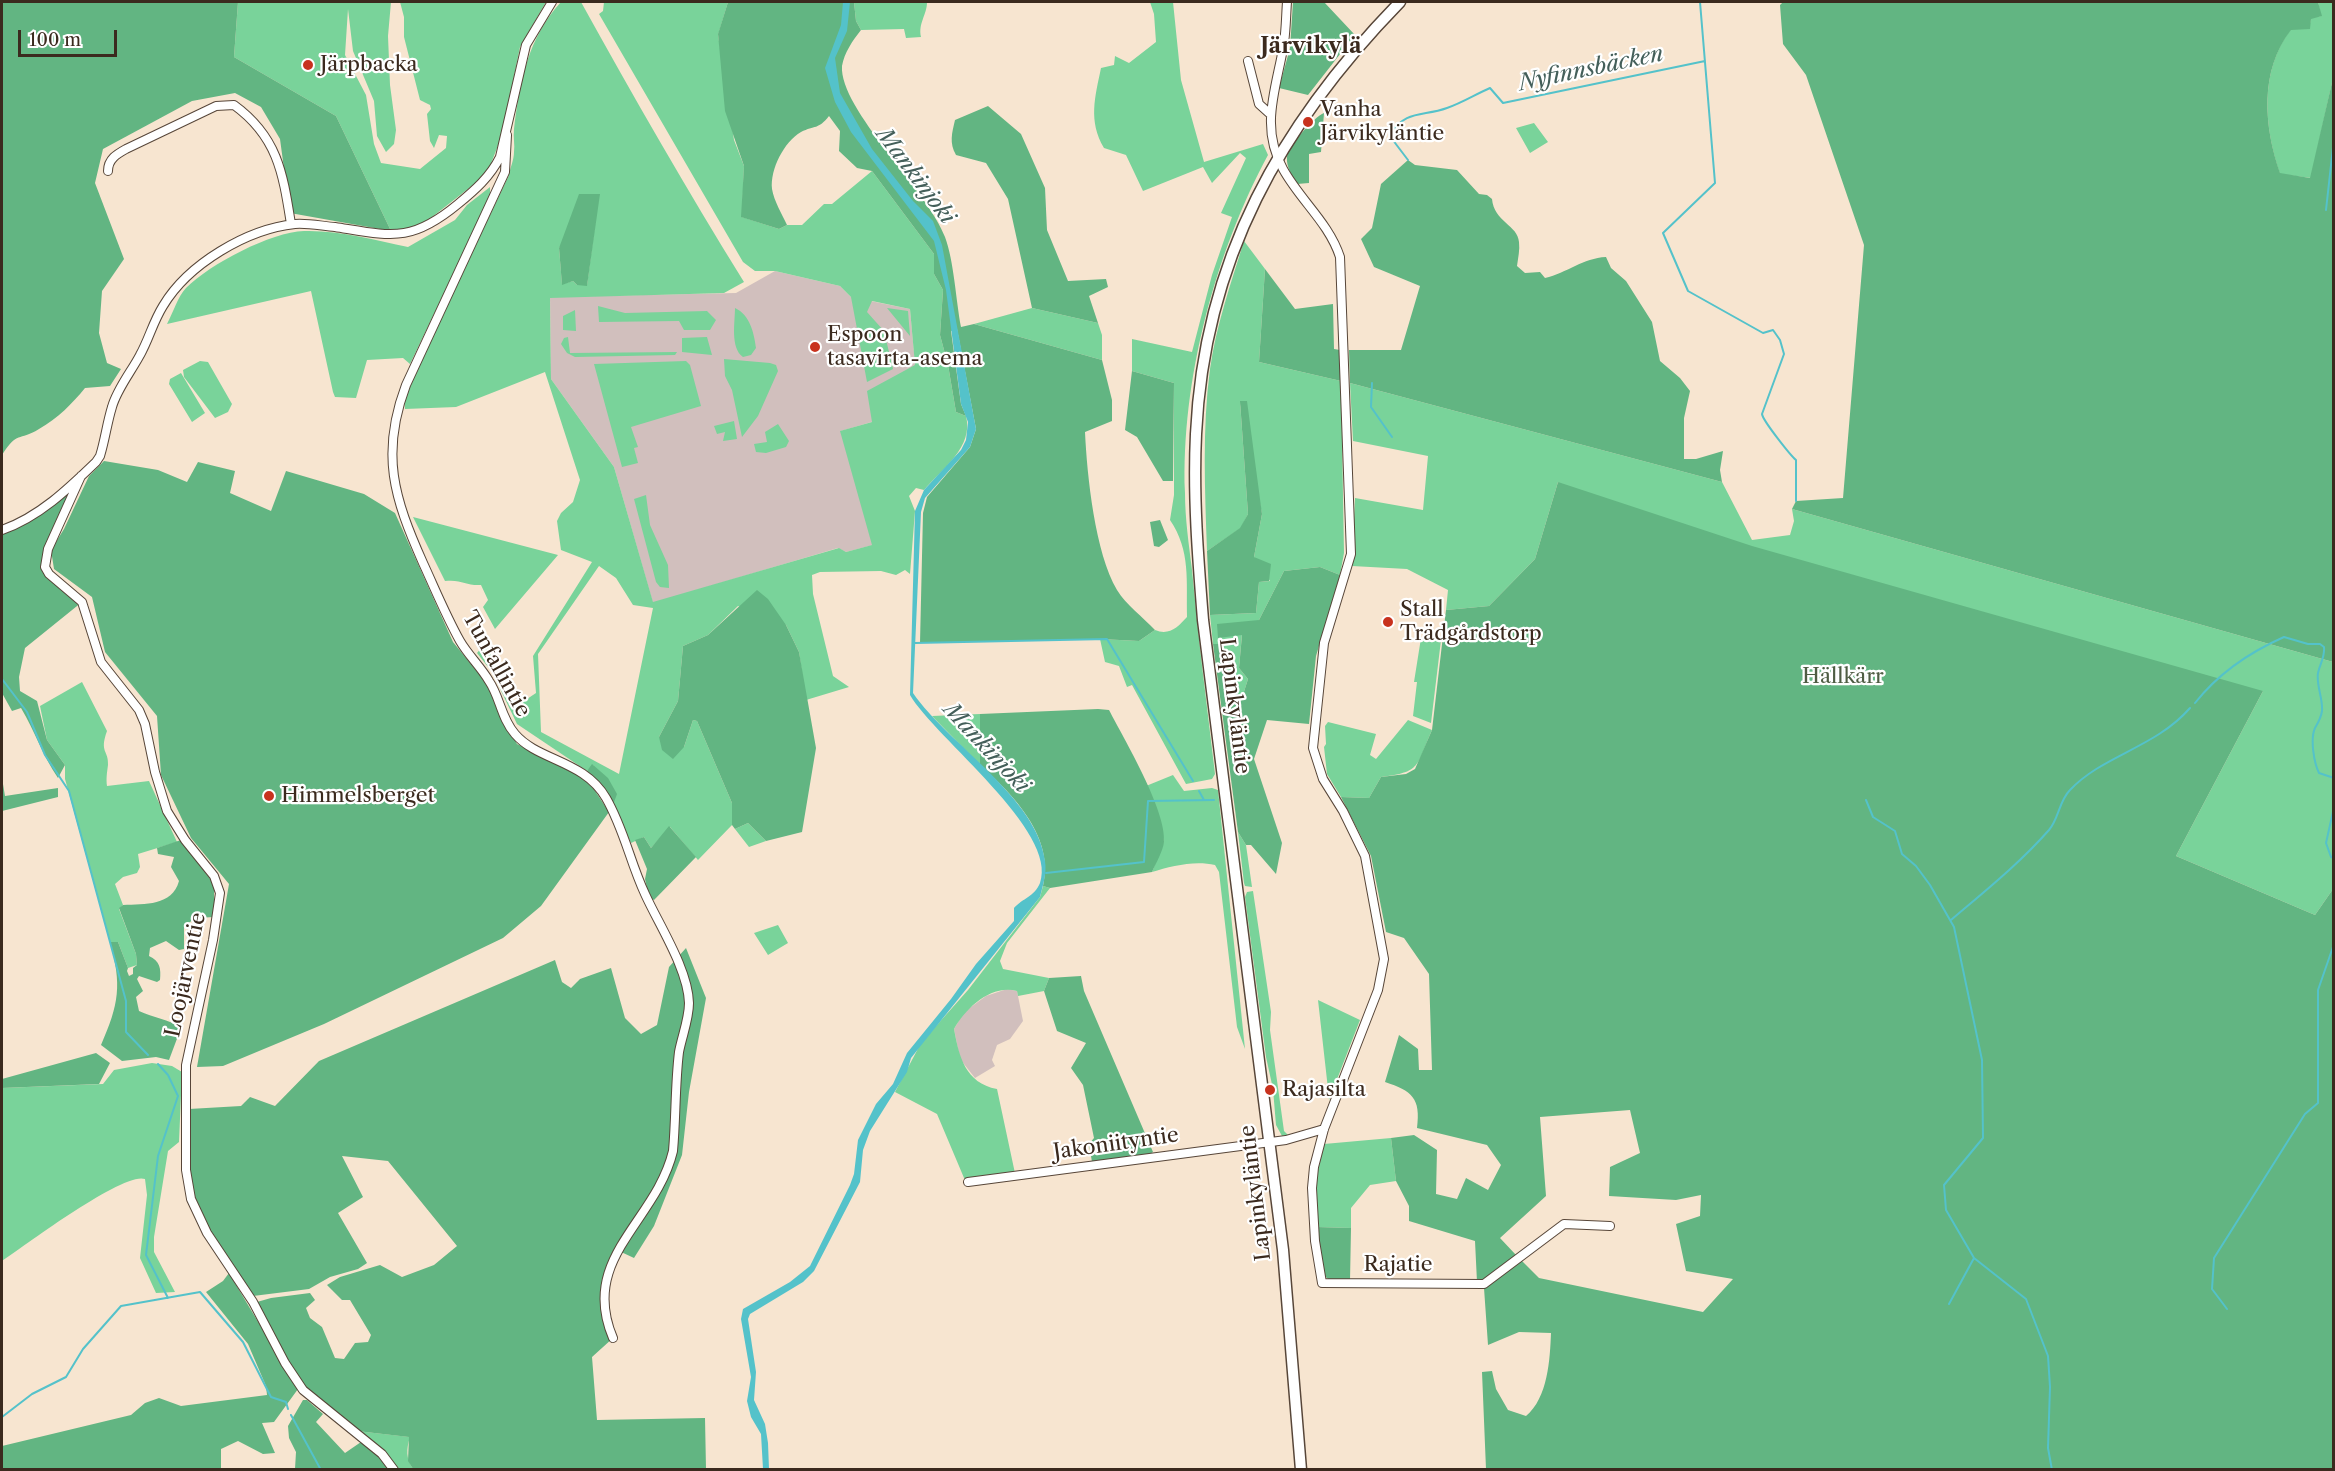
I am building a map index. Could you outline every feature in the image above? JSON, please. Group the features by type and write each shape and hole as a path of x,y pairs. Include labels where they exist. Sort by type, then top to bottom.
{"main road":[{"name":"Lapinkyläntie","path":"1301,1470 1284,1262 1203,620 1196,482 1199,394 1213,321 1236,242 1250,208 1277,156 1320,93 1400,2"}],"street":[{"path":"2,530 24,522 81,476 100,456 115,398 144,348 164,305 177,288 209,260 260,232 291,225 319,225 399,235 425,228 470,194 493,171 507,135 518,72 526,45 552,2"},
{"path":"1270,1142 1324,1129 1378,990 1384,959 1365,856 1344,811 1323,779 1313,743 1324,643 1351,554 1343,272 1336,243 1322,220 1288,178 1271,138 1269,113 1284,43 1287,2"},
{"path":"1248,61 1259,104 1269,113"},
{"path":"108,171 108,165 115,155 126,149 216,106 234,105 256,123 279,161 291,225"},
{"name":"Tunfallintie","path":"507,135 505,172 396,411 392,437 393,481 405,522 438,596 461,643 491,683 507,723 521,740 584,774 605,796 620,827 636,873 667,940 687,993 689,1004 680,1052 675,1131 670,1166 657,1193 622,1243 606,1275 605,1315 613,1338"},
{"name":"Loojärventie","path":"81,476 48,549 45,567 49,574 82,602 101,662 139,710 145,724 155,772 167,811 185,840 207,865 219,893 213,940 186,1065 186,1170 191,1199 207,1233 253,1302 278,1350 303,1390 382,1454 394,1470"},
{"name":"Rajatie","path":"1324,1129 1314,1167 1312,1188 1315,1241 1322,1283 1484,1284 1564,1224 1610,1226"},
{"name":"Jakoniityntie","path":"968,1182 1270,1142"}],"shaded area":[{"path":"775,271 840,286 851,297 910,309 919,408 841,431 873,545 846,552 838,548 653,603 614,467 551,379 550,297 736,293"},
{"path":"1007,989 1017,991 1023,1021 1010,1039 997,1045 992,1060 995,1066 975,1078 960,1059 954,1029 964,1012 986,996"}],"green space":[{"path":"2,2 238,2 234,57 336,116 391,231 290,213 280,139 261,107 235,93 192,101 103,149 95,183 124,259 102,291 99,333 107,363 121,369 110,386 85,388 70,405 46,425 15,439 2,455"},
{"path":"238,2 391,2 388,36 390,85 396,130 394,144 386,152 377,136 374,101 353,51 348,9 345,55 366,95 374,144 381,163 420,169 446,148 447,136 439,135 434,148 430,141 427,114 431,109 430,105 420,100 404,37 404,17 400,2 546,2 520,47 502,135 487,174 427,221 416,227 391,231 336,116 234,57"},
{"path":"561,2 581,2 744,282 724,293 550,298 551,379 614,467 653,602 839,548 846,552 872,545 840,431 872,422 867,391 915,365 910,309 872,301 867,312 884,331 893,369 867,382 851,297 840,286 775,271 755,271 743,262 599,14 603,11 604,2 728,2 718,35 734,140 744,166 742,217 779,229 787,225 802,225 824,204 832,204 872,171 934,254 934,274 943,290 940,335 956,412 966,416 965,438 955,457 924,490 916,488 909,496 915,511 910,574 905,570 896,575 881,571 820,572 812,575 813,594 833,676 849,687 806,700 799,652 786,625 738,606 708,635 683,646 678,701 659,737 684,747 693,720 697,721 732,803 732,825 698,860 670,827 651,848 644,837 631,843 593,765 587,771 517,724 492,672 477,653 488,640 488,648 512,702 518,705 536,693 533,656 592,562 561,550 557,521 561,513 573,502 580,480 545,372 456,407 405,409 404,399 408,388 509,175 514,155 514,129 519,94 527,61 533,45","holes":["599,194 587,285 577,285 573,281 562,284 559,248","599,566 616,578 633,605 653,608 619,774 541,732 538,654"]},
{"path":"728,2 854,2 856,21 861,30 849,47 843,61 845,84 869,127 936,218 948,247 961,327 974,324 1102,360 1112,400 1112,421 1085,432 1090,491 1098,535 1109,574 1117,590 1130,606 1155,630 1139,641 1100,639 920,643 923,513 927,497 970,447 976,429 957,329 951,331 961,404 966,416 956,412 940,335 943,290 934,274 934,254 872,171 857,168 839,151 840,131 829,116 819,125 795,136 779,157 773,173 772,189 787,225 779,229 741,217 744,166 725,111 718,34"},
{"path":"854,2 927,2 921,37 906,38 904,29 861,30 856,21"},
{"path":"1150,2 1173,2 1181,80 1204,162 1263,144 1268,155 1232,233 1217,275 1205,319 1189,407 1185,450 1186,512 1215,774 1212,779 1186,784 1132,685 1127,687 1119,666 1105,662 1100,639 1139,641 1155,630 1165,632 1173,630 1187,617 1187,579 1184,555 1177,532 1170,520 1174,495 1174,383 1132,371 1132,339 1192,352 1212,275 1232,217 1221,213 1246,158 1240,153 1212,183 1203,167 1143,191 1126,155 1104,148 1094,118 1101,68 1114,65 1115,56 1129,63 1156,42 1154,14"},
{"path":"1293,2 1324,2 1355,35 1308,95 1279,88 1290,48"},
{"path":"1783,2 2318,2 2322,16 2311,19 2310,29 2291,30 2281,46 2269,81 2268,118 2270,137 2280,173 2310,178 2333,78 2333,662 1792,509 1796,501 1843,498 1864,245 1806,75 1783,44 1780,5"},
{"path":"2318,2 2333,2 2333,78 2311,178 2280,174 2270,137 2269,81 2281,45 2291,29 2309,29 2311,18 2321,16"},
{"path":"988,106 1021,134 1045,188 1047,230 1068,281 1106,279 1108,287 1089,296 1098,323 1032,308 1008,199 986,163 956,155 952,146 955,120"},
{"path":"1324,113 1321,152 1309,154 1309,183 1297,184 1287,164 1288,152 1302,132"},
{"path":"1534,123 1548,142 1530,153 1516,128"},
{"path":"1408,160 1415,165 1457,170 1479,194 1487,195 1492,199 1497,213 1518,236 1517,266 1525,273 1540,272 1545,278 1590,260 1606,257 1611,268 1626,281 1652,322 1660,361 1680,378 1690,391 1684,418 1684,459 1696,459 1723,451 1720,470 1722,482 1350,383 1349,350 1401,350 1420,286 1374,267 1361,239 1372,228 1381,184"},
{"path":"490,187 490,197 410,364 403,358 367,360 356,398 335,397 311,291 167,324 186,288 210,269 258,243 290,233 317,231 356,236 408,247 455,220 467,205"},
{"path":"579,194 600,194 587,286 577,285 573,281 562,285 559,248"},
{"path":"1244,241 1265,269 1259,362 1341,381 1344,553 1340,575 1320,567 1284,571 1259,620 1242,634 1239,668 1248,679 1241,701 1235,700 1220,644 1213,644 1210,615 1256,613 1259,582 1270,581 1254,557 1262,514 1240,401 1248,514 1241,528 1207,551 1205,460 1210,369 1224,305"},
{"path":"1265,269 1295,309 1333,304 1334,349 1340,350 1341,381 1259,362"},
{"path":"598,306 625,313 707,311 716,320 710,330 684,330 679,321 599,322"},
{"path":"735,308 748,320 756,348 751,355 743,357 736,348"},
{"path":"887,308 908,311 910,336"},
{"path":"1032,308 1098,323 1102,335 1102,360 974,324"},
{"path":"575,310 576,331 563,330 563,316"},
{"path":"568,337 570,353 677,352 675,355 575,357 567,353 561,344 564,338"},
{"path":"707,337 712,355 682,352 682,338"},
{"path":"724,359 770,363 776,365 778,371 758,416 742,437 732,390 725,376"},
{"path":"200,361 208,362 232,404 228,412 215,418 184,377 183,370"},
{"path":"686,361 690,365 701,406 631,427 638,447 634,448 638,463 622,467 594,364"},
{"path":"1132,371 1174,383 1173,481 1163,481 1137,437 1125,430"},
{"path":"181,373 205,413 192,422 169,384 170,379"},
{"name":"Hällkärr","path":"1350,383 1722,482 1752,540 1790,535 1794,521 1792,509 2333,662 2333,889 2315,915 2176,856 2263,691 1998,857 1558,482 1535,559 1489,606 1446,610 1448,590 1407,569 1352,566 1355,498 1423,510 1428,456 1353,441"},
{"path":"1240,401 1247,401 1262,514 1254,557 1271,564 1269,581 1259,582 1256,613 1210,615 1207,551 1240,528 1248,514"},
{"path":"734,421 737,439 723,441 725,432 717,434 714,426"},
{"path":"778,424 789,441 786,447 766,453 756,452 754,444 767,442 765,432"},
{"path":"104,461 158,470 187,482 198,462 235,471 230,493 271,511 286,471 364,494 395,513 453,642 488,685 517,744 586,777 609,812 541,906 503,938 324,1024 223,1066 197,1067 229,884 191,838 161,775 157,716 105,652 92,597 54,569 51,550 64,529 89,476"},
{"path":"81,476 45,567 82,602 25,648 19,677 20,691 37,701 47,740 65,765 58,778 21,708 12,711 2,693 2,530 24,522"},
{"name":"Hällkärr","path":"1558,482 1752,546 2263,691 2176,856 2315,915 2333,889 2333,1469 1486,1469 1482,1372 1492,1371 1496,1389 1508,1410 1526,1416 1539,1399 1548,1366 1551,1333 1519,1332 1488,1345 1484,1288 1520,1259 1539,1278 1703,1312 1733,1279 1686,1271 1676,1224 1700,1216 1701,1195 1676,1200 1609,1196 1610,1167 1640,1153 1630,1110 1540,1117 1546,1196 1500,1238 1516,1255 1484,1281 1477,1282 1475,1241 1409,1221 1409,1206 1396,1181 1391,1138 1414,1135 1437,1150 1436,1194 1457,1199 1466,1178 1488,1190 1501,1165 1487,1145 1417,1128 1417,1109 1413,1097 1402,1089 1385,1082 1399,1035 1418,1049 1419,1070 1432,1070 1429,974 1404,938 1386,932 1371,856 1341,797 1369,798 1381,777 1406,774 1415,769 1432,730 1446,610 1489,606 1535,559"},
{"path":"646,495 650,525 668,565 669,588 660,587 656,582 634,499"},
{"path":"413,517 558,555 495,629 483,607 488,600 481,585 445,581"},
{"path":"1160,520 1168,540 1159,547 1154,546 1150,522"},
{"path":"1320,567 1340,575 1316,656 1309,724 1267,720 1254,759 1282,843 1276,874 1251,845 1246,845 1238,832 1213,644 1220,644 1235,700 1241,701 1248,679 1239,668 1242,635 1218,638 1217,624 1259,620 1284,571"},
{"path":"757,590 768,599 786,625 799,652 816,748 802,832 766,841 748,823 735,829 732,825 732,803 697,721 693,720 684,747 673,759 662,750 659,737 678,701 683,646 708,635"},
{"path":"1421,638 1441,640 1431,723 1413,716 1417,682 1414,682"},
{"path":"82,682 107,731 104,747 108,760 107,786 149,781 177,842 138,854 140,867 137,873 123,877 115,884 123,905 119,909 136,954 137,965 128,968 118,942 110,942 65,779 65,765 47,740 40,706"},
{"path":"1109,710 1152,794 1163,829 1162,849 1152,872 1050,888 1043,886 1045,868 1043,851 1029,819 1006,790 980,765 980,714"},
{"path":"980,714 980,765 932,716"},
{"path":"1408,720 1432,730 1416,765 1404,773 1381,777 1369,798 1341,797 1327,774 1324,747 1326,744 1325,726 1328,722 1376,734 1370,755 1376,759"},
{"path":"592,764 608,778 617,794 613,805 587,771"},
{"path":"1173,775 1184,791 1212,788 1218,790 1245,1049 1237,1027 1219,872 1215,865 1191,863 1152,872 1164,841 1146,786"},
{"path":"2,778 5,796 58,788 58,797 2,811"},
{"path":"748,823 766,841 749,847 735,829"},
{"path":"669,826 696,857 654,900 649,897 645,879 647,869 635,840 644,837 651,848"},
{"path":"1238,832 1246,845 1252,887 1245,886 1244,883"},
{"path":"181,840 214,884 214,917 196,918 184,926 184,949 179,950 166,941 150,948 149,956 159,965 160,980 157,982 139,976 137,979 143,991 136,997 139,1011 181,1028 169,1060 156,1057 122,1061 101,1045 112,1018 117,994 116,970 110,942 118,942 129,976 133,974 133,968 137,965 136,954 119,908 123,905 157,902 170,895 179,881 171,867 174,857 158,854 157,848"},
{"path":"1043,886 1050,888 1007,943 1000,961 1003,969 1049,978 1044,991 1018,996 1017,991 1007,990 989,994 965,1013 954,1029 965,1067 977,1081 997,1089 1016,1178 967,1185 937,1114 895,1092 921,1043 968,990 1040,897"},
{"path":"1253,891 1271,1012 1270,1030 1284,1131 1288,1135 1282,1136 1276,1125 1273,1089 1266,1057 1245,897 1247,892"},
{"path":"778,925 788,943 768,955 754,933"},
{"path":"686,948 706,998 689,1092 682,1155 654,1226 634,1258 619,1251 606,1291 613,1338 592,1357 597,1420 705,1418 706,1469 413,1469 408,1461 409,1437 357,1431 306,1389 288,1361 257,1302 310,1293 315,1300 306,1308 310,1318 322,1327 335,1358 344,1359 355,1343 368,1342 371,1335 350,1300 342,1300 327,1285 340,1277 380,1265 402,1277 434,1265 457,1246 388,1161 342,1156 363,1197 338,1213 367,1263 358,1269 330,1277 309,1289 253,1296 212,1236 194,1197 189,1164 189,1109 241,1106 250,1097 275,1106 319,1061 555,960 562,982 571,988 580,979 611,968 625,1018 641,1034 657,1025 669,967"},
{"path":"1081,976 1084,991 1153,1152 1150,1154 1092,1162 1089,1144 1094,1138 1083,1085 1071,1068 1086,1043 1057,1031 1044,991 1049,978"},
{"path":"1318,1000 1360,1020 1329,1100 1328,1089"},
{"path":"96,1053 110,1063 99,1084 2,1088 2,1079"},
{"path":"152,1063 172,1066 182,1072 179,1142 168,1151 154,1237 154,1252 175,1292 156,1293 140,1258 147,1195 145,1179 117,1186 96,1197 2,1261 2,1088 103,1084 114,1070"},
{"path":"1391,1138 1396,1181 1370,1185 1351,1208 1351,1228 1317,1227 1314,1187 1324,1144"},
{"path":"1317,1227 1351,1228 1350,1281 1331,1281 1323,1275"},
{"path":"229,1273 298,1389 274,1422 262,1423 275,1453 263,1454 238,1441 221,1449 221,1469 2,1470 2,1446 131,1415 145,1403 159,1398 181,1406 267,1395 266,1386 248,1344 206,1292 223,1281"},
{"path":"303,1400 307,1400 323,1414 316,1422 345,1453 361,1442 383,1459 390,1469 295,1469 296,1452 289,1438 288,1426"},
{"path":"357,1431 410,1437 407,1454 413,1469 397,1469 384,1452"}],"water":[{"path":"843,2 850,2 847,31 835,58 840,93 872,149 913,201 933,221 942,245 976,429 970,447 925,498 921,512 913,693 929,713 990,772 1026,815 1039,838 1045,870 1040,897 911,1058 907,1072 870,1131 863,1150 860,1182 814,1271 803,1282 750,1314 748,1319 756,1372 754,1400 765,1424 768,1443 769,1469 763,1469 761,1434 751,1417 747,1401 751,1377 741,1319 743,1309 790,1282 810,1266 850,1185 854,1174 858,1140 876,1104 893,1084 907,1053 976,964 1014,921 1014,908 1032,894 1040,883 1041,862 1031,838 1014,812 910,695 915,511 924,490 961,450 966,440 968,422 961,404 946,290 934,241 851,132 835,102 825,68 841,25"}],"waterway":[{"name":"Nyfinnsbäcken","path":"1700,2 1715,183 1663,233 1688,291 1763,333 1773,330 1780,340 1784,354 1762,414 1783,446 1796,460 1796,501"},
{"name":"Nyfinnsbäcken","path":"1408,160 1389,135 1402,121 1415,115 1438,111 1458,104 1490,88 1503,103 1705,61"},
{"path":"2326,210 2334,138"},
{"path":"1372,383 1371,407 1392,437"},
{"path":"2195,703 2224,673 2271,643 2284,637 2308,644 2320,644 2324,647 2318,678 2322,711 2315,728 2313,751 2319,773 2334,778"},
{"path":"915,643 1107,639 1193,781"},
{"path":"2,679 27,712 45,755 69,791 126,1001 126,1032 148,1055"},
{"path":"1951,920 2002,877 2038,842 2055,820 2066,794 2083,778 2161,733 2190,708"},
{"path":"1199,791 1204,800"},
{"path":"1046,873 1144,862 1148,801 1214,800"},
{"path":"1866,800 1873,817 1895,831 1902,854 1916,866 1930,885 1954,927 1982,1060 1983,1138 1944,1185 1946,1210 1974,1258 2026,1299 2048,1356 2050,1387 2048,1448 2052,1470"},
{"path":"2334,807 2326,843 2331,857 2334,858"},
{"path":"2227,1309 2212,1289 2214,1258 2305,1114 2318,1103 2318,990 2334,944"},
{"path":"158,1064 168,1075 178,1096 158,1156 146,1255 168,1298"},
{"path":"1949,1304 1974,1258"},
{"path":"2,1417 32,1394 66,1377 83,1349 121,1306 200,1292 243,1342 271,1397 286,1402 288,1409"},
{"path":"291,1415 321,1470"}],"place":[{"name":"Järpbacka","path":"308,65"},
{"name":"Vanha Järvikyläntie","path":"1308,122"},
{"name":"Espoon tasavirta-asema","path":"815,347"},
{"name":"Stall Trädgårdstorp","path":"1388,622"},
{"name":"Himmelsberget","path":"269,796"},
{"name":"Rajasilta","path":"1270,1090"}],"district":[{"name":"Järvikylä","path":"1311,47"}],"water label":[{"name":"Mankinjoki","path":"915,176"},
{"name":"Mankinjoki","path":"986,748"}]}
